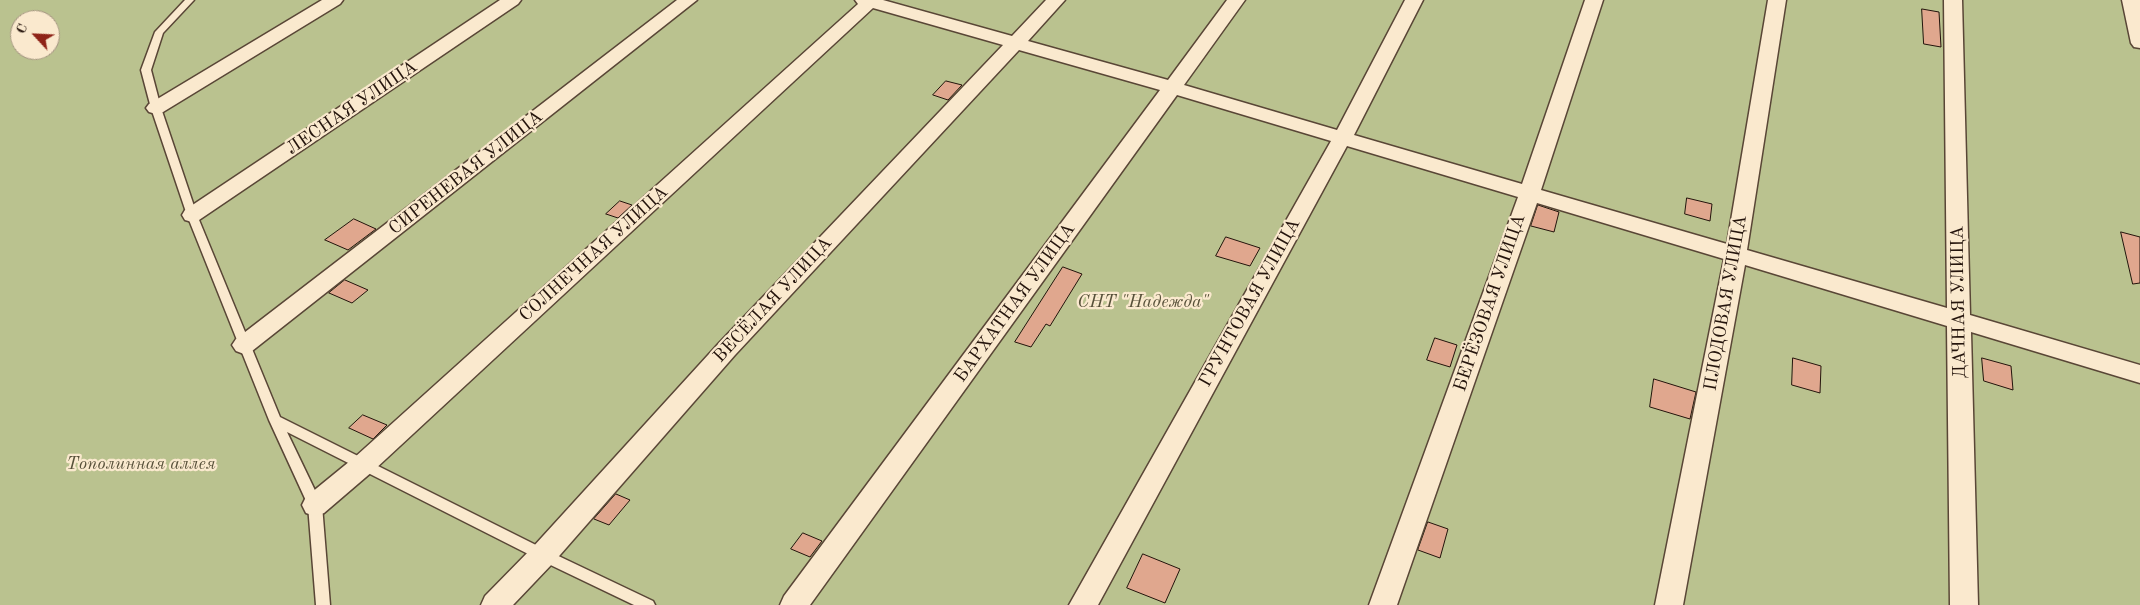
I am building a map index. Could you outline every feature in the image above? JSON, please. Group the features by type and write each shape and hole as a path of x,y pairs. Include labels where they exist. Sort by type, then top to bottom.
{"street":[{"path":"156,108 334,0"},
{"name":"ЛЕСНАЯ УЛИЦА","path":"192,215 512,0"},
{"name":"СИРЕНЕВАЯ УЛИЦА","path":"244,345 688,0"},
{"name":"ВЕСЁЛАЯ УЛИЦА","path":"495,605 543,555 727,349 1056,0"},
{"name":"БАРХАТНАЯ УЛИЦА","path":"794,605 1174,88 1236,0"},
{"name":"ГРУНТОВАЯ УЛИЦА","path":"1083,605 1342,138 1414,0"},
{"name":"БЕРЁЗОВАЯ УЛИЦА","path":"1384,605 1530,192 1594,0"},
{"name":"ПЛОДОВАЯ УЛИЦА","path":"1669,605 1736,253 1777,0"},
{"name":"ДАЧНАЯ УЛИЦА","path":"1953,0 1964,605"},
{"path":"2130,0 2140,43"},
{"path":"869,1 1018,42 1530,192 2140,374"},
{"name":"СОЛНЕЧНАЯ УЛИЦА","path":"315,506 364,464 869,1"}],"lane":[{"path":"190,0 159,32 146,70 156,108 192,215 275,420 315,506 323,605"},
{"path":"275,420 543,555 648,605"}],"green space":[{"name":"СНТ \"Надежда\"","path":"0,0 2140,0 2140,605 0,605"}],"building":[{"path":"1922,9 1939,12 1941,47 1924,44"},
{"path":"946,81 962,85 948,100 933,95"},
{"path":"1687,198 1712,204 1710,221 1685,214"},
{"path":"620,201 632,205 618,218 606,214"},
{"path":"1538,205 1559,212 1554,232 1531,226"},
{"path":"354,219 376,229 348,250 325,240"},
{"path":"2121,232 2140,237 2140,283 2133,284"},
{"path":"1226,237 1260,248 1250,266 1216,256"},
{"path":"1063,267 1082,274 1050,326 1046,324 1031,347 1015,342"},
{"path":"345,280 368,290 352,303 329,293"},
{"path":"1435,338 1457,345 1450,367 1427,360"},
{"path":"1793,358 1821,366 1820,393 1792,385"},
{"path":"1982,358 2011,366 2013,390 1984,381"},
{"path":"1654,379 1696,392 1690,419 1650,407"},
{"path":"363,415 387,425 373,439 349,428"},
{"path":"616,494 630,500 609,525 594,519"},
{"path":"1428,522 1448,529 1440,558 1418,550"},
{"path":"803,533 822,541 810,557 791,549"},
{"path":"1143,554 1180,569 1165,603 1127,588"}],"park label":[{"name":"Тополинная аллея","path":"141,464"}]}
